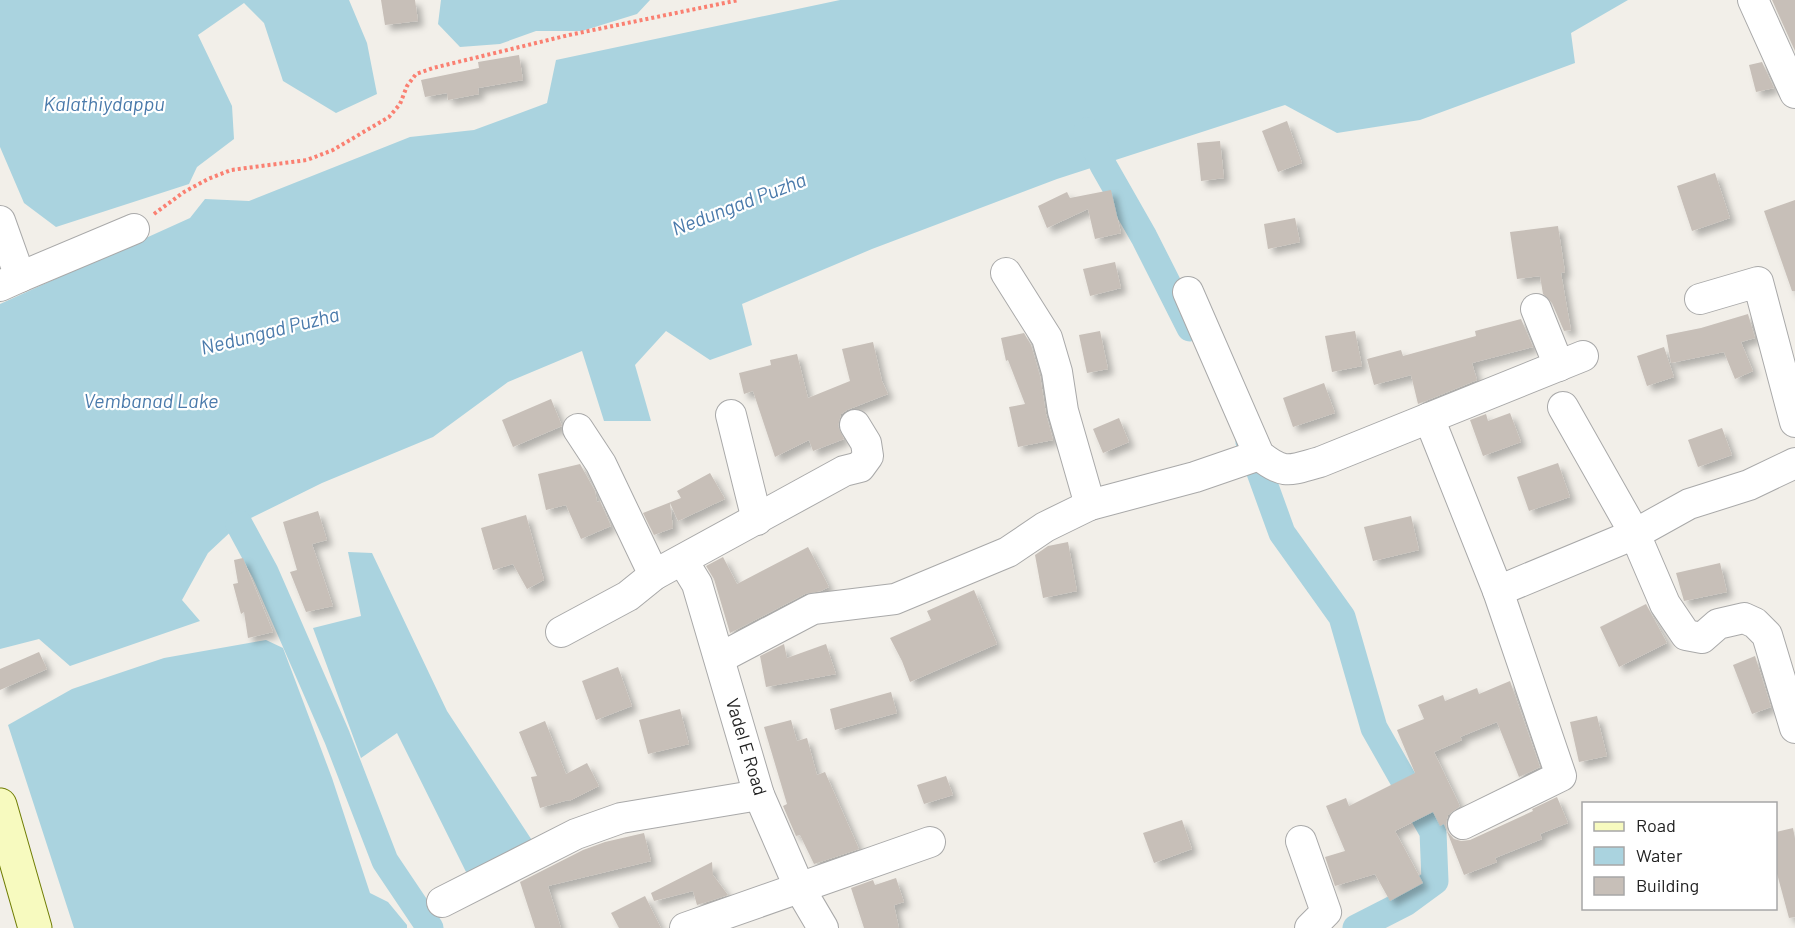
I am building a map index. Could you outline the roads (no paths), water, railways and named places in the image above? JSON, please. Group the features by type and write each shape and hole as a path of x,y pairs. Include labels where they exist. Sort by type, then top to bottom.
{"street":[{"path":"1752,0 1795,93"},
{"path":"0,220 10,281 134,229"},
{"path":"1006,273 1047,338 1057,372 1063,411 1090,506"},
{"path":"1700,299 1758,282 1795,422"},
{"path":"1188,292 1253,457 1277,469 1288,471 1320,462 1571,361 1536,309"},
{"path":"1563,406 1635,534 1665,604 1686,635 1702,638 1718,624 1744,618 1755,623 1767,635 1795,728"},
{"path":"731,415 757,520"},
{"path":"1429,418 1498,591 1561,776 1463,824"},
{"path":"561,632 627,596 654,575 844,471 860,467 868,456 866,443 855,425"},
{"path":"578,429 601,464 654,575"},
{"path":"720,658 813,609 896,599 1008,552 1045,526 1090,506 1195,477 1253,457"},
{"path":"1498,591 1635,534 1689,504 1749,485 1795,463"},
{"name":"Vadel E Road","path":"683,561 697,584 759,795 800,889 823,928"},
{"path":"442,902 576,834 621,818 759,795"},
{"path":"0,805 35,928"},
{"path":"1301,841 1326,912 1310,928"},
{"path":"685,928 930,842"}],"water":[{"name":"Kalathiydappu","path":"0,0 349,0 367,43 377,94 336,113 283,81 264,23 244,3 198,35 232,106 234,139 197,167 189,184 56,227 24,203 0,147"},
{"path":"441,0 650,0 637,14 582,31 536,31 500,44 460,47 438,24"},
{"name":"Vembanad Lake","path":"840,0 1628,0 1571,33 1575,63 1420,120 1337,133 1285,105 1057,179 872,249 742,304 752,345 710,360 666,331 635,365 651,421 604,421 582,351 508,382 433,437 322,483 239,524 208,553 182,600 200,621 70,666 39,639 0,649 0,304 190,218 205,199 249,201 410,137 474,130 547,103 556,60"},
{"path":"348,552 372,553 447,711 539,851 474,888 397,733 361,758 313,628 361,616"},
{"path":"266,640 283,648 332,778 370,893 388,902 407,928 74,928 8,725 72,689 164,658"}],"waterway":[{"path":"1087,131 1190,328"},
{"path":"1249,442 1282,533 1342,617 1374,728 1433,832 1435,881 1405,903 1356,928"},
{"path":"239,524 265,572 337,737 385,861 430,928"}],"water label":[{"name":"Nedungad Puzha","path":"739,204"},
{"name":"Nedungad Puzha","path":"270,331"}]}
